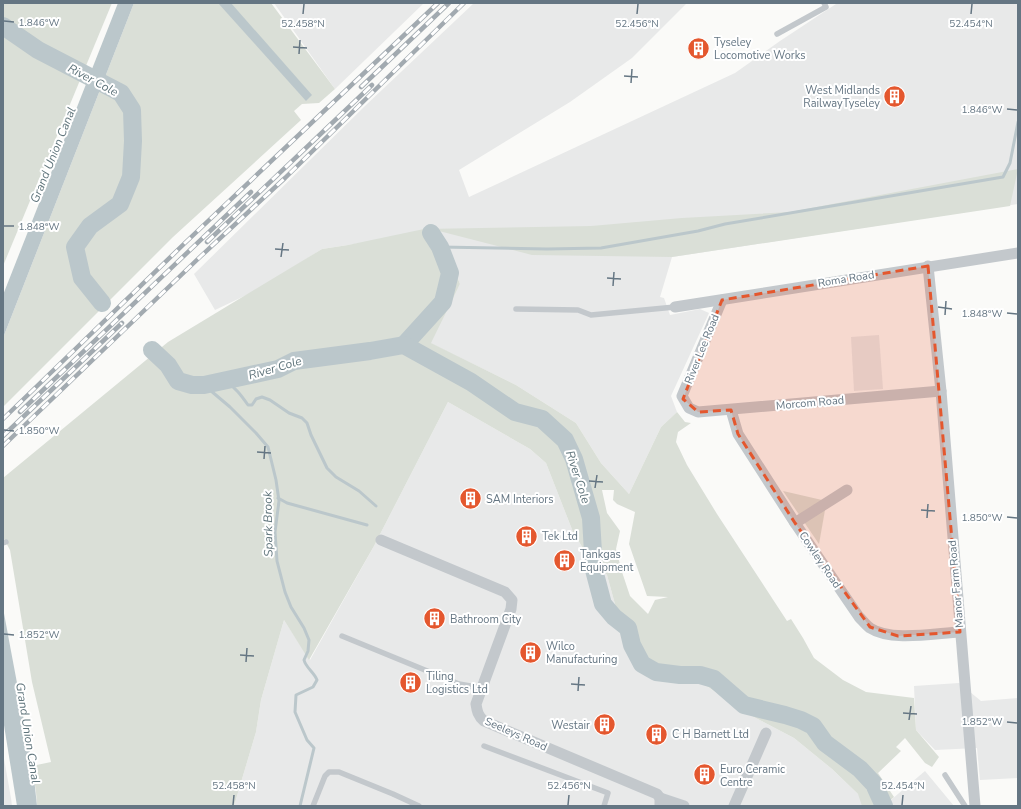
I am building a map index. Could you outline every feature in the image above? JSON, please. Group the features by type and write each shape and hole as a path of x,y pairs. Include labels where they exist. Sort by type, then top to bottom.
{"street":[{"name":"Roma Road","path":"675,307 1018,253"},
{"name":"Manor Farm Road","path":"928,266 941,391 975,806"},
{"name":"River Lee Road","path":"683,399 682,396 722,300"},
{"name":"Morcom Road","path":"683,399 689,408 698,412 941,391"},
{"name":"Cowley Road","path":"731,410 738,434 795,523 859,616 870,628 883,634 898,636 960,632"},
{"path":"795,523 847,490"},
{"name":"Seeleys Road","path":"381,540 505,592 510,596 512,600 512,609 476,704 479,716 484,721 656,794 660,802 684,806"},
{"path":"734,806 766,733"}],"lane":[{"path":"777,34 826,7 824,3"},
{"path":"516,309 578,310 591,315 675,307"},
{"path":"342,636 459,684 482,688"},
{"path":"484,746 608,793 604,806"},
{"path":"313,806 324,776 329,772 339,772 419,806"},
{"path":"945,775 965,806"}],"highlighted area":[{"path":"928,266 960,632 898,636 870,627 795,523 738,434 731,410 698,412 683,399 722,300"}],"shaded area":[{"path":"3,3 112,3 3,266"},
{"path":"134,3 271,3 335,89 319,103 302,104 294,111 301,120 173,237 3,407 3,338"},
{"path":"274,3 424,3 335,89"},
{"path":"474,3 687,3 632,58 570,102 459,170 469,197 735,73 836,4 1018,3 1018,204 672,257 660,297 664,298 670,315 700,309 709,313 671,396 677,412 661,427 629,494 601,463 576,423 516,385 430,343 460,284 439,231 322,249 257,290 215,310 194,274 366,105"},
{"path":"1018,169 1010,206 672,257 532,255 439,231 460,284 431,343 516,385 576,423 601,463 629,494 661,427 677,412 685,422 691,423 678,432 676,442 687,465 787,621 791,619 814,658 843,680 866,692 914,698 916,730 939,757 932,767 925,763 905,738 896,747 901,751 878,773 894,797 890,801 880,806 862,806 858,794 832,769 794,738 752,716 705,685 685,680 664,678 635,655 621,626 607,575 584,550 573,532 546,463 530,449 448,402 374,546 309,660 284,620 261,700 256,732 234,806 37,806 32,766 51,762 32,682 10,550 3,537 3,478 168,342 322,249 424,229 591,226 682,218 790,212","holes":["602,490 614,490 613,500 617,504 635,512 629,544 647,596 668,597 655,600 648,614 630,596 622,572 616,549 620,531 607,513"]},
{"path":"879,335 883,389 854,391 851,337"},
{"path":"448,402 530,449 546,463 573,532 584,550 607,575 621,626 635,655 664,678 685,680 705,685 752,716 794,738 832,769 858,794 885,805 925,771 954,806 234,806 256,732 261,700 284,620 310,660 374,546"},
{"path":"783,491 822,500 825,510 819,544"},
{"path":"959,683 981,701 1018,698 1018,778 980,780 977,748 935,750 916,730 914,686"},
{"path":"3,753 11,798 12,806 3,806"}],"water":[{"path":"118,3 134,3 3,338 3,295"},
{"path":"218,3 231,3 312,95 306,101"},
{"path":"3,608 33,769 37,806 17,806 3,719"}],"waterway":[{"name":"River Cole","path":"3,26 38,50 121,93 132,110 133,141 131,177 120,204 90,226 75,247 82,278 102,303"},
{"path":"440,247 547,249 601,248 698,231 725,224 1003,177 1010,163 1018,122"},
{"path":"404,345 443,302 450,273 440,247 431,233"},
{"name":"River Cole","path":"152,350 168,365 178,381 192,385 204,385 278,369 294,361 404,345 471,382 515,412 542,419 565,440 574,459 591,518 594,570 603,604 614,617 628,628 632,645 642,664 656,672 680,675 700,675 714,679 744,705 785,715 813,726 825,743 860,769 874,784 884,806"},
{"path":"225,381 238,392 248,405 252,405 256,399 262,397 270,400 289,413 302,418 307,423 311,435 327,468 336,477 359,491 376,506"},
{"name":"Spark Brook","path":"204,385 230,407 268,447 276,480 279,501 275,532 277,561 285,592 291,607 304,628 309,640 308,651 304,660 317,680 313,687 296,695 295,712 307,740 314,748 300,806"},
{"path":"278,498 287,503 367,525"}],"railway":[{"path":"3,419 187,241 438,3"},
{"path":"361,87 449,3"},
{"path":"3,446 201,256 285,178 464,3"},
{"path":"207,242 372,85"},
{"path":"20,412 251,192"},
{"path":"3,436 122,323"}],"place":[{"name":"Tyseley Locomotive Works","path":"699,48"},
{"name":"West Midlands RailwayTyseley","path":"895,96"},
{"name":"SAM Interiors","path":"471,499"},
{"name":"Tek Ltd","path":"526,536"},
{"name":"Tankgas Equipment","path":"564,560"},
{"name":"Bathroom City","path":"435,619"},
{"name":"Wilco Manufacturing","path":"531,652"},
{"name":"Tiling Logistics Ltd","path":"410,682"},
{"name":"Westair","path":"605,725"},
{"name":"C H Barnett Ltd","path":"657,734"},
{"name":"Euro Ceramic Centre","path":"705,775"}],"water label":[{"name":"Grand Union Canal","path":"53,155"},
{"name":"Grand Union Canal","path":"28,733"}]}
